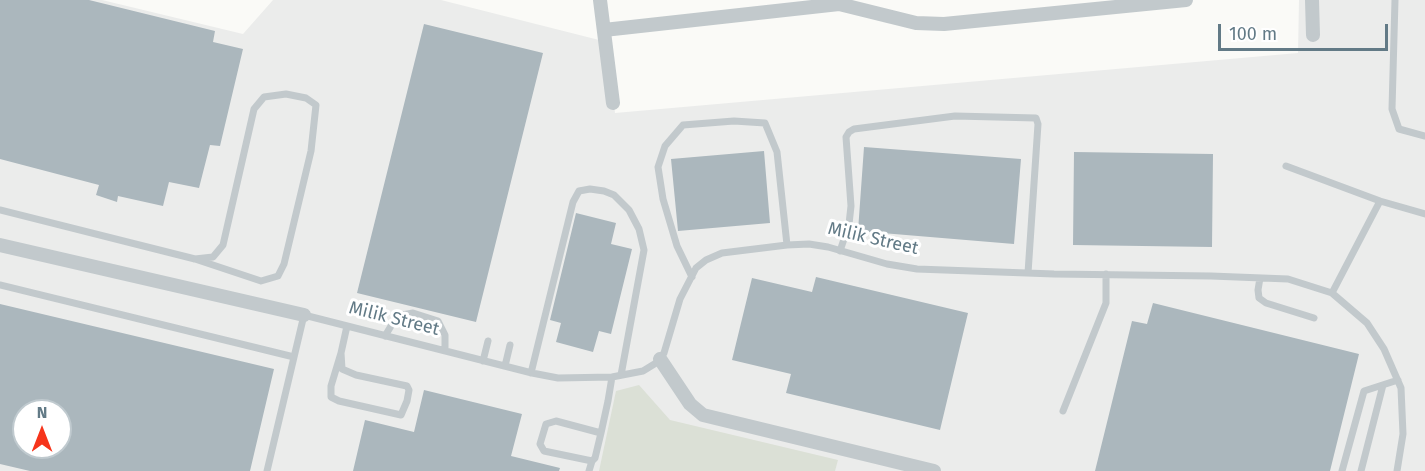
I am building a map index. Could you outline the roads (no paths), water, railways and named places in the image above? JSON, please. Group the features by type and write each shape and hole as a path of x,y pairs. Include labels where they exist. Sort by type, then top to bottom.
{"street":[{"path":"600,0 612,104"},
{"path":"604,30 839,4 876,6 916,23 944,24 1186,0"},
{"path":"1312,0 1313,35"},
{"name":"Milik Street","path":"0,245 304,315"},
{"path":"660,359 690,404 704,415 894,466 934,471"}],"lane":[{"path":"1395,0 1392,109 1399,129 1425,136"},
{"path":"0,210 195,259 261,281 279,276 284,264 311,151 316,105 306,98 285,94 264,97 254,109 224,245 213,257 195,259"},
{"path":"840,251 849,224 851,206 846,137 849,132 854,129 955,116 1036,118 1038,124 1028,273"},
{"path":"692,277 676,246 663,199 658,167 665,146 683,125 734,121 765,123 777,152 787,245"},
{"path":"1286,166 1380,201 1425,214"},
{"path":"531,373 573,202 579,191 590,189 604,190 614,195 629,210 639,229 644,250 621,375"},
{"path":"1332,294 1380,201"},
{"name":"Milik Street","path":"304,315 531,373 558,378 612,377 643,371 660,359 664,353 680,299 696,268 706,260 722,253 808,244 828,247 887,264 917,269 1287,279 1332,294 1367,322 1384,349 1401,388 1403,434 1397,471"},
{"path":"1063,411 1106,303 1106,274"},
{"path":"1260,278 1259,298 1266,303 1314,318"},
{"path":"0,285 294,357"},
{"path":"385,336 397,316 413,313 438,321 445,335 445,351"},
{"path":"267,471 304,315"},
{"path":"340,353 342,369 356,375 407,386 409,390 407,401 401,415 339,401 331,397 331,386 347,326"},
{"path":"483,361 488,341"},
{"path":"505,366 510,345"},
{"path":"589,471 595,458 612,377"},
{"path":"1342,471 1364,391 1398,380"},
{"path":"1361,471 1383,385"},
{"path":"592,461 544,451 540,444 542,433 546,424 556,421 601,433"}]}
